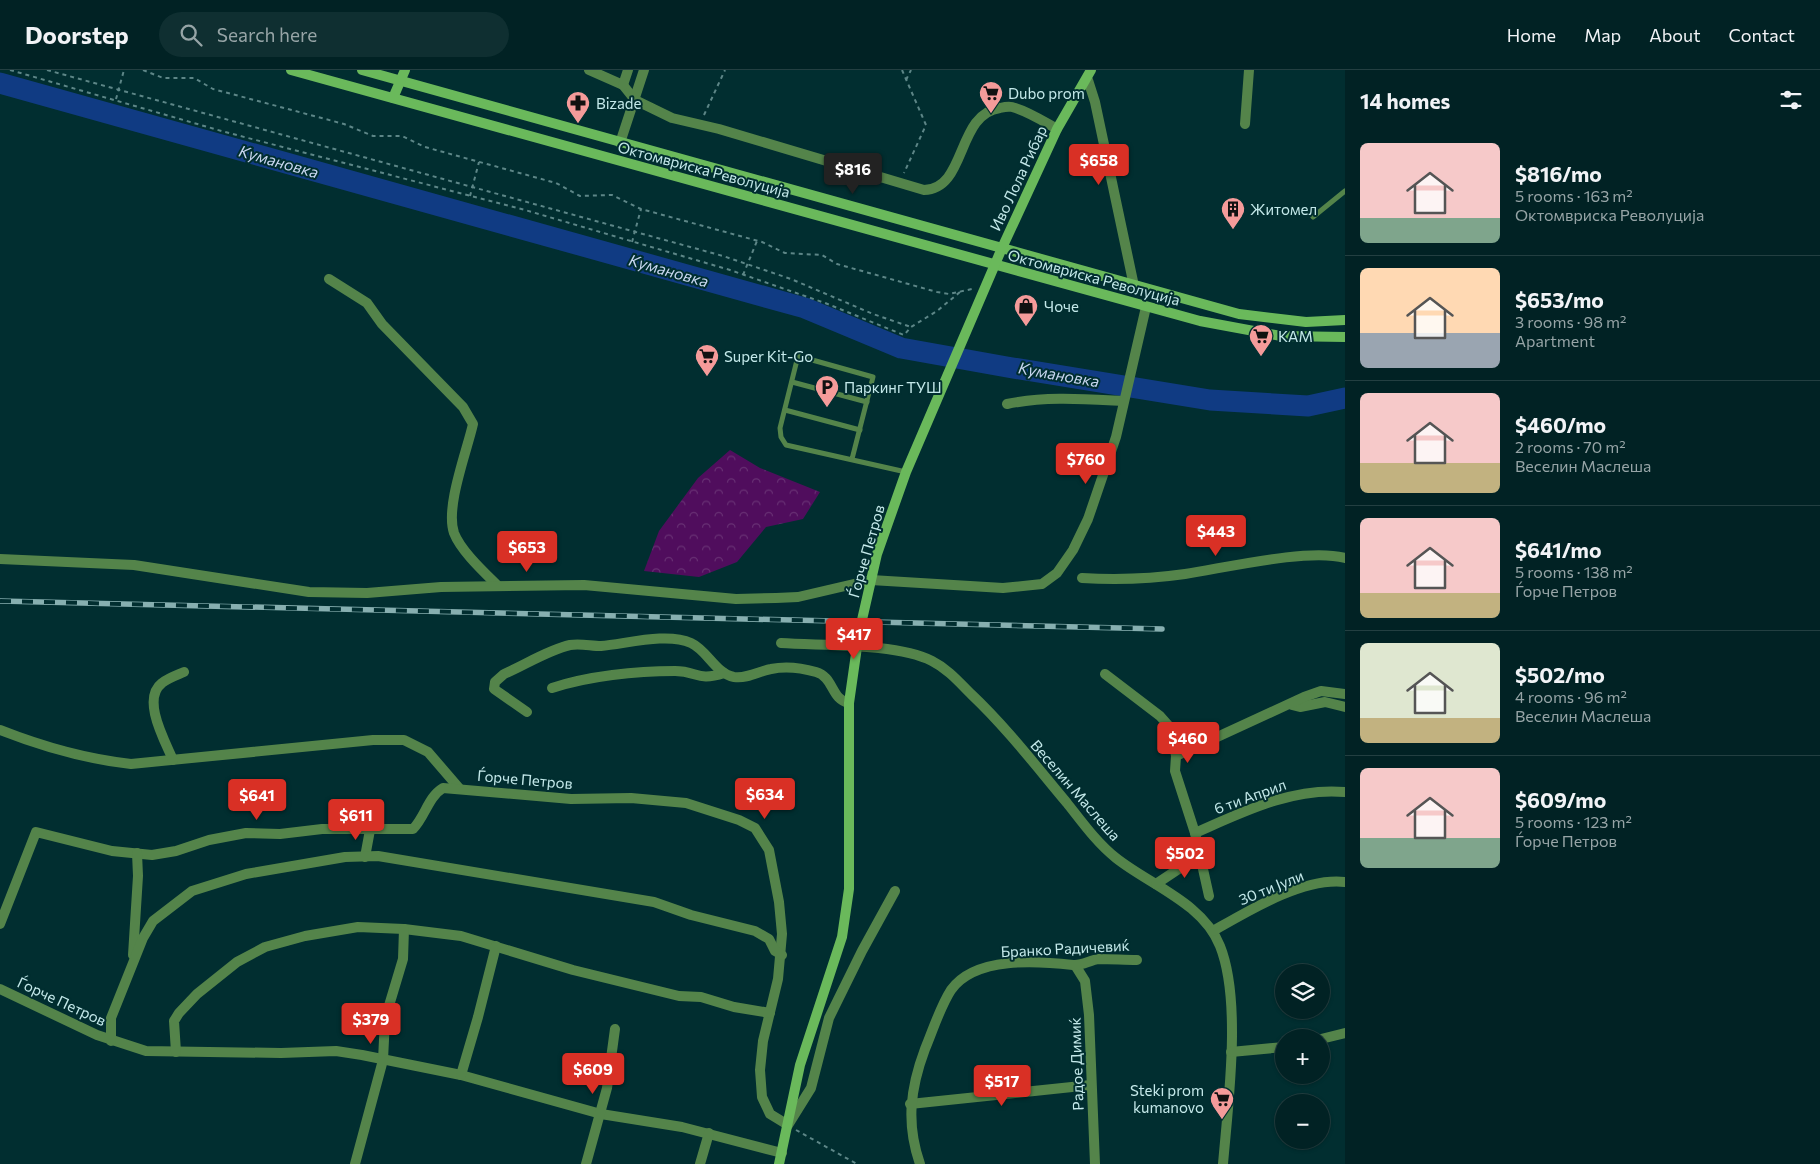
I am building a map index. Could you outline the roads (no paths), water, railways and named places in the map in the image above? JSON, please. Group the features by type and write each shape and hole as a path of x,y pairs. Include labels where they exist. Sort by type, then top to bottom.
{"street":[{"name":"Октомвриска Револуција","path":"291,70 1200,321 1281,336 1345,337"},
{"name":"Октомвриска Револуција","path":"362,70 1134,286 1259,318 1306,322 1345,320"},
{"path":"393,98 405,70"},
{"path":"589,70 623,85 635,100 672,118 719,129 924,190 938,188 953,168 974,124 984,113 1010,106 1057,129"},
{"path":"623,85 628,70"},
{"name":"Октомвриска Револуција","path":"620,143 644,70"},
{"path":"1245,124 1249,70"},
{"path":"1089,75 1134,286"},
{"name":"Иво Лола Рибар","path":"995,265 1057,129 1072,99 1089,75"},
{"name":"Ѓорче Петров","path":"779,1164 800,1065 842,937 849,890 850,703 859,633 877,554 906,472 995,265"},
{"path":"328,279 367,303 382,324 463,407 473,424 452,502 454,532 478,566 498,586"},
{"path":"0,559 134,565 309,592 367,593 498,586 584,585 736,599 798,597 871,580 1003,588 1042,584 1057,573 1073,550 1088,519 1116,437 1146,307"},
{"path":"1007,404 1030,400 1066,398 1123,401"},
{"path":"1082,578 1145,579 1281,559 1322,555 1345,558"},
{"path":"527,712 494,689 496,682 504,674 571,645 599,646 674,638 690,642 703,650 724,673 733,677 745,677 772,669 804,668 820,673 831,684 841,702 850,703"},
{"name":"Веселин Маслеша","path":"781,644 897,650 931,660 946,670 992,714 1095,838 1116,858 1156,884 1199,916 1212,931 1223,955 1229,984 1231,1052 1223,1164"},
{"path":"552,688 580,678 678,671 708,678 724,673"},
{"path":"173,760 153,708 155,691 162,683 184,672"},
{"path":"1105,674 1168,725 1173,737 1176,756 1175,771 1196,834 1209,896"},
{"path":"1176,756 1218,735 1321,691 1345,694"},
{"path":"1292,705 1300,707 1325,702 1345,706"},
{"name":"Ѓорче Петров","path":"0,730 45,748 102,761 131,764 373,740 404,740 428,752 460,788 571,799 631,798 686,803 739,820 755,828 769,850 779,902 782,955 763,1041 760,1070 762,1096 770,1114 788,1125"},
{"path":"0,924 36,832 112,851 152,855 176,852 209,840 246,833 280,834 322,829 412,829 421,821 435,793 443,788 460,788"},
{"name":"6 ти Април","path":"1196,834 1280,798 1324,790 1345,792"},
{"path":"365,857 370,830"},
{"path":"133,964 134,910 138,876 137,853"},
{"path":"1156,884 1201,854"},
{"name":"Ѓорче Петров","path":"111,1041 112,1018 143,938 153,921 192,891 246,874 345,857 365,857 429,864 654,902 691,915 755,931 769,939 775,951 782,955"},
{"name":"30 ти Јули","path":"1212,931 1258,906 1305,887 1335,881 1345,882"},
{"path":"788,1125 810,1088 829,1018 862,951 895,891"},
{"path":"176,1052 174,1021 197,994 237,962 265,947 305,936 358,927 404,929 460,936 573,970 679,996 701,997 734,1007 770,1013"},
{"path":"355,1164 382,1060 385,1019 404,959 404,929"},
{"path":"460,1075 478,1017 496,946"},
{"name":"Бранко Радичевиќ","path":"910,1104 915,1075 929,1040 952,988 966,976 986,968 1014,962 1057,962 1075,965 1097,959 1137,960"},
{"name":"Радое Димиќ","path":"1075,965 1084,981 1089,1015 1095,1164"},
{"name":"Ѓорче Петров","path":"0,989 111,1041 146,1051 336,1051 460,1075 601,1114 708,1133 782,1153"},
{"path":"586,1164 607,1088 615,1029"},
{"path":"1330,1037 1345,1033"},
{"path":"1231,1052 1275,1048"},
{"path":"920,1164 913,1144 910,1104 1091,1085"},
{"path":"700,1164 708,1133"}],"lane":[{"path":"1313,217 1345,192"},
{"path":"852,459 873,377 798,356 780,428 786,445 906,472"},
{"path":"792,382 867,402"},
{"path":"785,410 860,430"}],"waterway":[{"name":"Кумановка","path":"0,83 805,308 901,348 1210,400 1308,406 1345,398"}],"railway":[{"path":"0,601 1162,629"}],"place":[{"name":"Dubo prom","path":"991,114"},
{"name":"Bizade","path":"578,124"},
{"name":"Житомел","path":"1233,230"},
{"name":"Чоче","path":"1026,327"},
{"name":"КАМ","path":"1261,357"},
{"name":"Super Kit-Go","path":"707,377"},
{"name":"Паркинг ТУШ","path":"827,408"},
{"name":"Steki prom kumanovo","path":"1222,1120"}]}
